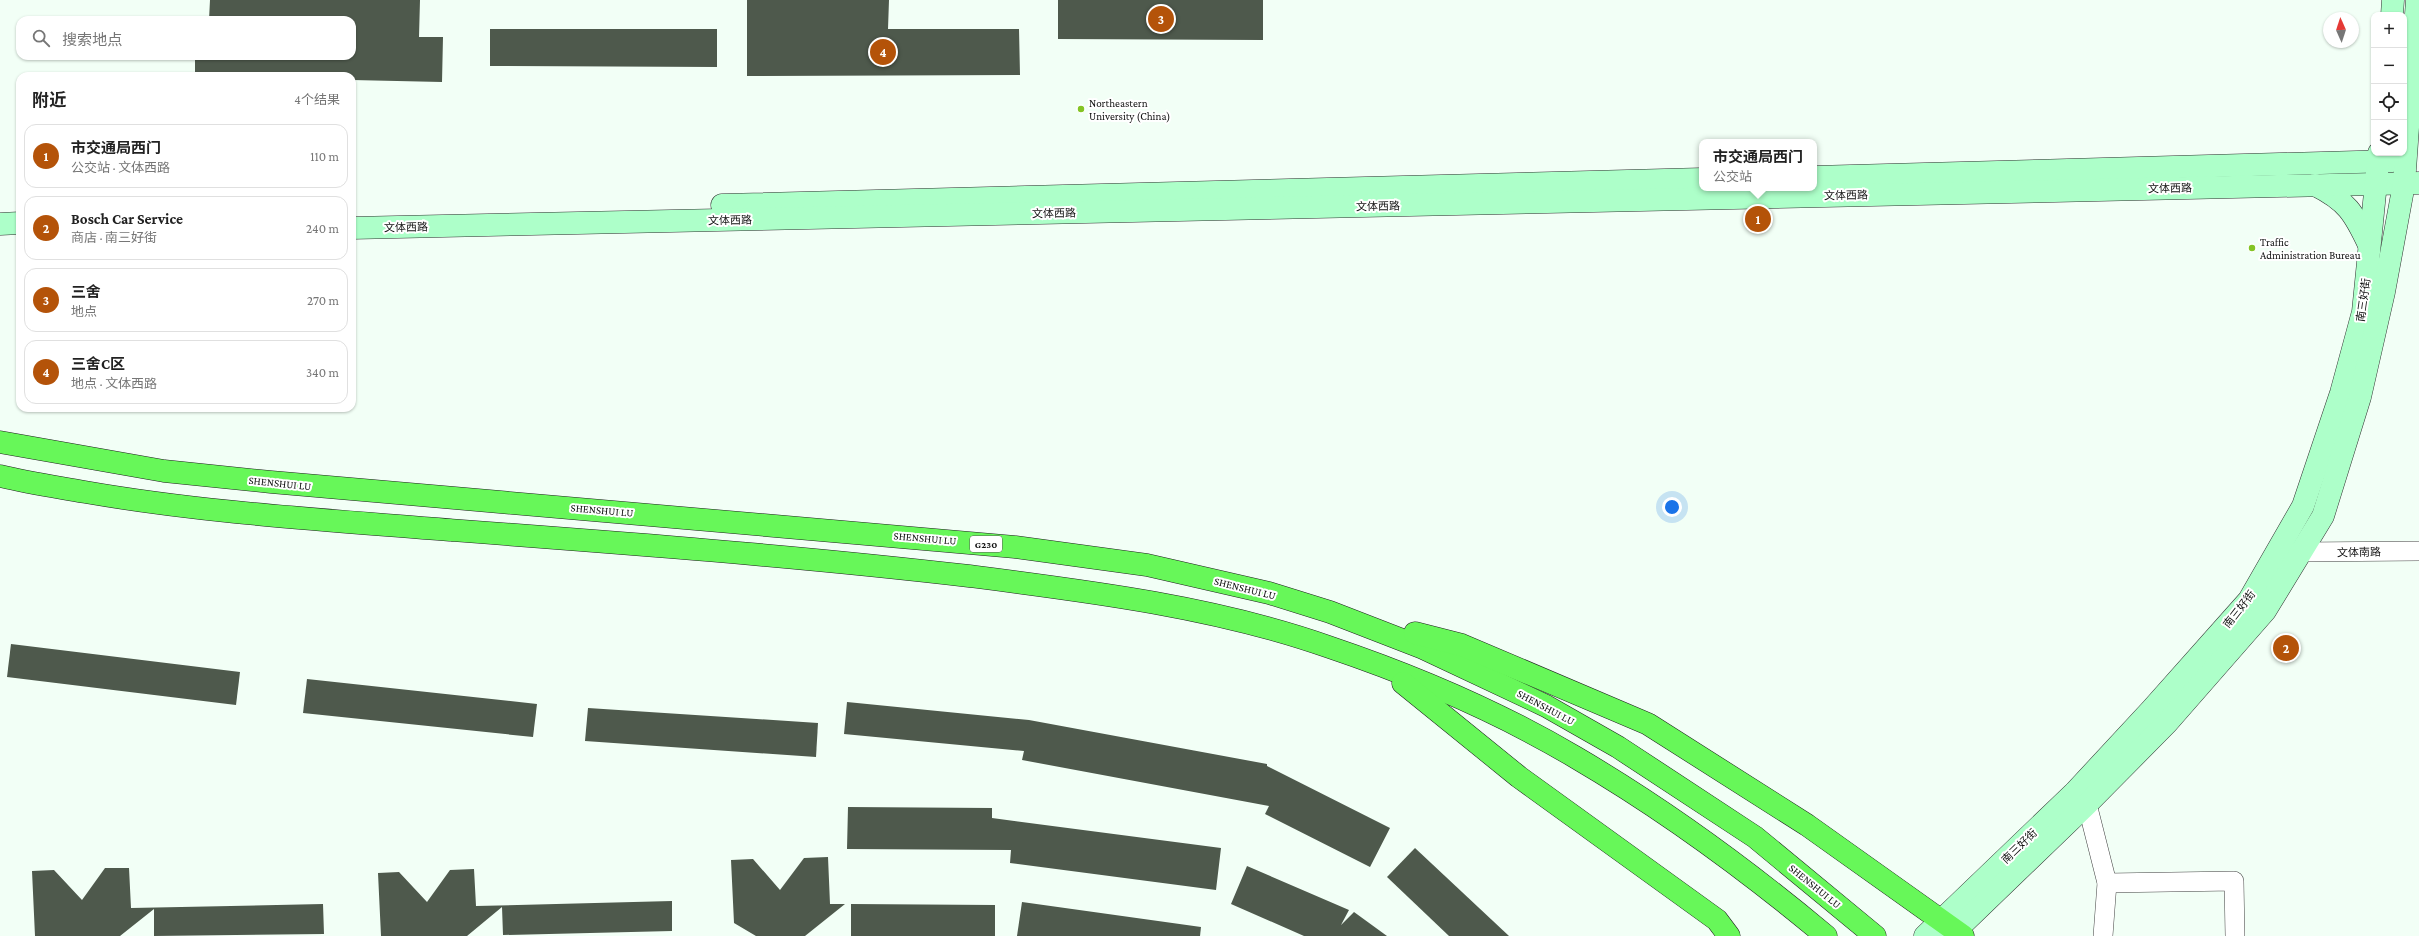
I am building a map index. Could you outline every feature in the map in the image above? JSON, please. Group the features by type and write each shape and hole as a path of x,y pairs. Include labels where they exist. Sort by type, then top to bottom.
{"highway":[{"name":"SHENSHUI LU","path":"6,444 164,471 271,482 922,537 1076,554 1212,579 1269,593 1330,612 1423,648 1484,675 1546,706 1618,746 1755,837 1872,932"},
{"path":"7,478 164,505 240,514 788,558 1026,583 1166,605 1237,622 1327,646 1387,669 1457,697 1572,755 1674,820 1733,861 1826,936"},
{"path":"1330,612 1462,645 1648,724 1807,825 1953,930"},
{"path":"1387,669 1518,777 1717,920 1729,936"}],"street":[{"path":"2392,12 2393,0"},
{"path":"1953,930 2087,804 2167,722 2265,611 2299,552 2323,516 2360,396 2411,183 2405,160 2417,0"},
{"name":"文体西路","path":"1817,176 2378,157 2405,160"},
{"name":"南三好街","path":"1925,936 1953,930 2075,792 2152,709 2249,600 2303,506 2341,392 2363,312 2378,157"},
{"name":"文体西路","path":"356,214 1699,179"},
{"name":"文体西路","path":"356,228 2411,183"},
{"path":"2315,185 2344,203 2356,218 2370,245"},
{"path":"0,224 16,223"},
{"path":"0,236 16,236"},
{"name":"文体南路","path":"2299,552 2419,551"},
{"path":"2087,804 2107,882 2103,936"},
{"path":"2107,882 2234,881 2235,936"}],"building":[{"path":"210,0 420,0 419,37 443,37 442,82 356,80 356,72 195,72 195,60 356,60 356,16 209,16"},
{"path":"747,0 889,0 888,29 1019,29 1020,75 747,76"},
{"path":"1058,0 1263,0 1263,40 1058,39"},
{"path":"490,29 717,29 717,67 490,66"},
{"path":"11,644 240,672 236,705 7,677"},
{"path":"307,679 537,704 533,737 303,713"},
{"path":"847,702 1029,720 1267,764 1267,766 1390,828 1370,867 1265,814 1269,806 1022,760 1024,751 844,734"},
{"path":"588,708 818,723 816,757 585,741"},
{"path":"848,807 992,808 992,818 1221,848 1216,890 1010,863 1011,850 847,849"},
{"path":"1415,848 1509,936 1449,936 1387,877"},
{"path":"828,857 830,904 845,904 805,936 756,936 734,923 731,860 753,859 780,890 804,858"},
{"path":"1247,866 1349,910 1341,925 1354,912 1387,936 1304,936 1231,904"},
{"path":"105,868 129,868 131,908 323,904 324,934 154,936 154,909 120,936 35,936 32,871 54,870 82,900"},
{"path":"474,869 476,906 672,901 672,931 503,935 502,907 467,936 381,936 378,873 399,872 427,902 450,870"},
{"path":"1022,902 1201,927 1200,936 1017,936"},
{"path":"851,904 995,905 995,936 851,936"}],"place":[{"name":"三舍","path":"1161,19"},
{"name":"三舍C区","path":"883,52"},
{"name":"Northeastern University (China)","path":"1081,109"},
{"name":"市交通局西门","path":"1758,219"},
{"name":"Traffic Administration Bureau","path":"2252,248"},
{"name":"Bosch Car Service","path":"2286,648"}]}
